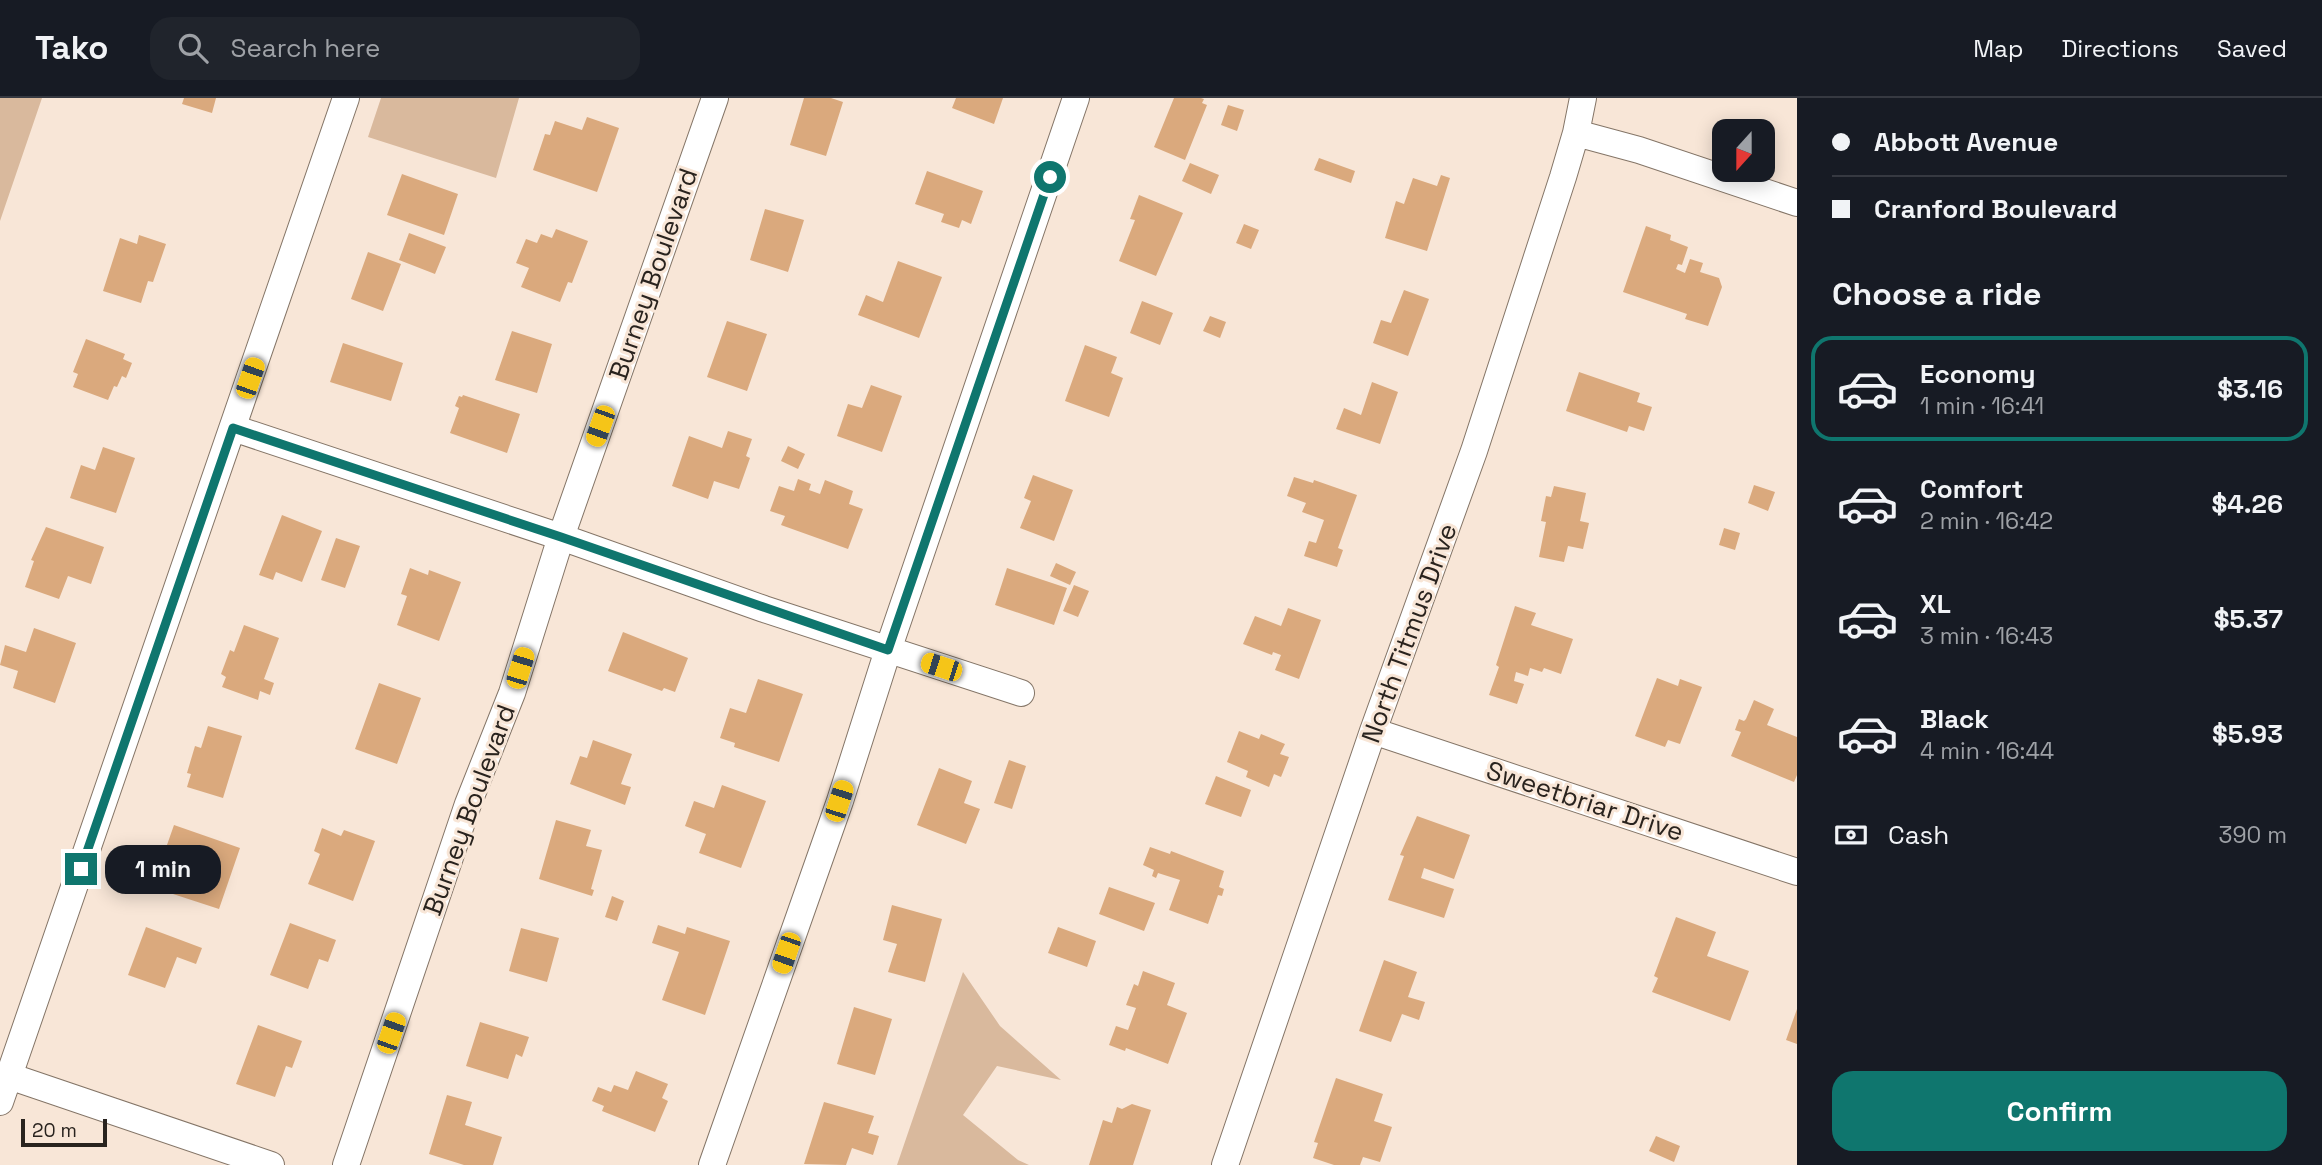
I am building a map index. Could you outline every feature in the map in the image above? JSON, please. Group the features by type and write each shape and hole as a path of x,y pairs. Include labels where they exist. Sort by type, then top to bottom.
{"street":[{"path":"0,1102 346,98"},
{"name":"Burney Boulevard","path":"346,1165 468,804 512,693 561,537 715,98"},
{"path":"712,1165 839,801 1076,98"},
{"name":"North Titmus Drive","path":"1225,1165 1373,731 1474,451 1576,133 1583,98"},
{"path":"1576,133 1639,150 1797,203"},
{"path":"233,428 1021,693"},
{"name":"Sweetbriar Drive","path":"1373,731 1797,872"},
{"path":"9,1076 271,1165"}],"shaded area":[{"path":"0,98 42,98 0,221"},
{"path":"381,98 519,98 496,178 368,137"},
{"path":"963,972 1000,1026 1061,1080 997,1066 963,1115 1018,1160 1029,1165 897,1165"}],"building":[{"path":"184,98 216,98 212,113 182,104"},
{"path":"804,98 831,98 843,102 826,156 790,145"},
{"path":"956,98 1003,98 994,124 952,108"},
{"path":"1174,98 1201,98 1204,99 1202,103 1207,105 1185,160 1154,147"},
{"path":"1228,105 1244,110 1237,131 1221,125"},
{"path":"587,117 619,128 597,192 533,170 545,134 550,135 555,121 582,130"},
{"path":"1319,158 1355,171 1351,183 1314,170"},
{"path":"1190,163 1219,175 1211,194 1182,181"},
{"path":"927,171 983,191 971,224 962,220 959,228 941,222 944,214 915,204"},
{"path":"402,174 458,194 444,235 387,215"},
{"path":"1441,175 1450,178 1427,251 1385,238 1396,201 1404,204 1413,178 1437,186"},
{"path":"1139,195 1183,213 1156,276 1119,261 1135,220 1130,219"},
{"path":"765,209 804,220 788,272 750,260"},
{"path":"1244,224 1259,230 1251,249 1236,243"},
{"path":"1646,226 1671,235 1670,240 1688,247 1682,265 1678,264 1676,269 1685,273 1690,259 1703,263 1700,272 1719,278 1722,287 1708,326 1685,319 1687,314 1623,292"},
{"path":"556,229 588,241 572,283 568,282 560,302 521,287 529,268 516,263 526,239 537,243 541,234 552,238"},
{"path":"409,233 446,247 435,274 399,260"},
{"path":"139,235 166,244 153,282 148,281 141,303 103,291 120,238 137,244"},
{"path":"368,252 401,264 383,311 351,299"},
{"path":"898,261 942,277 919,338 858,315 866,295 883,302"},
{"path":"1404,290 1429,299 1408,356 1373,343 1381,320 1391,323"},
{"path":"1142,301 1173,313 1160,345 1130,333"},
{"path":"1210,316 1226,322 1220,338 1203,331"},
{"path":"727,321 767,334 747,391 707,377"},
{"path":"512,331 552,344 537,393 495,380"},
{"path":"86,339 125,354 123,359 132,363 126,378 122,376 108,400 73,387 78,374 73,372"},
{"path":"343,343 403,363 391,401 330,382"},
{"path":"1085,345 1117,357 1111,373 1123,378 1109,417 1065,401"},
{"path":"1579,372 1640,393 1637,402 1652,407 1644,431 1629,426 1627,432 1566,411"},
{"path":"1372,382 1398,392 1380,444 1336,429 1344,408 1361,415"},
{"path":"871,385 902,396 882,452 837,436 848,404 862,408"},
{"path":"459,396 520,414 507,453 450,433 459,408 455,406"},
{"path":"728,431 752,439 746,456 750,458 739,489 714,481 708,499 672,486 689,436 722,448"},
{"path":"788,446 805,454 798,469 781,461"},
{"path":"103,447 135,458 116,513 70,498 81,465 95,470"},
{"path":"1033,475 1073,490 1054,541 1020,528 1031,501 1024,498"},
{"path":"1294,477 1313,483 1314,480 1357,495 1338,548 1343,550 1337,567 1304,556 1309,541 1316,543 1324,520 1302,512 1306,503 1287,496"},
{"path":"798,479 811,484 809,490 820,494 825,480 853,491 849,504 863,509 848,549 781,525 785,516 770,511 779,486 794,491"},
{"path":"1754,485 1775,492 1768,511 1748,503"},
{"path":"1554,486 1586,493 1580,521 1589,523 1583,549 1568,546 1564,562 1539,557 1546,522 1541,521 1546,496 1551,497"},
{"path":"282,515 322,531 302,582 276,572 273,580 259,575"},
{"path":"46,527 104,547 91,584 68,576 59,599 25,587 34,561 31,560"},
{"path":"1724,528 1740,533 1735,550 1719,545"},
{"path":"336,538 360,546 345,588 321,580"},
{"path":"1056,563 1076,572 1070,585 1050,576"},
{"path":"410,568 428,575 429,570 461,582 439,641 397,625 407,596 401,594"},
{"path":"1007,568 1067,588 1054,625 995,605"},
{"path":"1074,585 1089,591 1078,617 1063,611"},
{"path":"1515,606 1536,613 1531,625 1573,639 1561,674 1544,668 1542,672 1530,668 1528,676 1516,672 1514,681 1524,684 1517,704 1489,695"},
{"path":"1288,608 1321,620 1299,679 1275,670 1281,655 1273,652 1272,655 1243,644 1255,616 1281,626"},
{"path":"244,625 279,638 264,679 274,683 270,695 260,691 258,700 222,687 226,677 221,674 230,650 234,652"},
{"path":"34,628 76,643 55,703 13,688 18,671 0,665 5,645 26,652"},
{"path":"623,632 688,658 675,692 664,688 662,691 608,671"},
{"path":"1657,678 1678,686 1680,679 1702,687 1680,744 1668,740 1665,747 1635,736"},
{"path":"758,679 803,694 779,762 734,747 735,743 720,738 730,708 746,713"},
{"path":"379,683 421,698 397,764 355,749"},
{"path":"1754,700 1774,709 1767,725 1797,737 1797,775 1794,782 1731,756 1741,732 1735,730 1739,719 1746,719"},
{"path":"208,726 242,736 223,798 187,787 191,774 187,773 195,746 201,748"},
{"path":"1239,731 1259,739 1261,734 1285,744 1280,754 1289,757 1281,777 1274,774 1269,787 1246,777 1248,771 1227,762"},
{"path":"593,740 632,754 621,784 631,787 625,805 570,784 580,756 587,758"},
{"path":"1009,760 1026,766 1012,809 994,803"},
{"path":"939,768 972,781 964,803 980,809 966,844 917,825"},
{"path":"1216,776 1251,790 1241,817 1205,804"},
{"path":"722,785 766,801 741,868 699,853 706,834 685,826 694,801 714,808"},
{"path":"1417,816 1470,835 1454,879 1424,868 1421,878 1454,889 1444,918 1388,900 1404,856 1400,855"},
{"path":"556,820 591,830 586,846 602,850 591,889 594,890 592,896 539,879"},
{"path":"174,825 240,848 219,909 173,894 181,869 161,862"},
{"path":"322,828 341,836 344,830 375,841 353,901 308,884 320,854 314,851"},
{"path":"1150,847 1170,854 1171,851 1224,871 1219,887 1224,889 1222,896 1218,895 1208,924 1169,910 1180,880 1158,873 1156,878 1152,876 1154,870 1143,865"},
{"path":"1109,887 1155,903 1144,931 1099,914"},
{"path":"612,896 624,901 617,921 605,917"},
{"path":"892,905 942,919 925,982 888,972 897,944 883,940"},
{"path":"1676,917 1716,932 1707,956 1749,971 1730,1021 1652,992 1658,978 1654,976"},
{"path":"290,923 336,940 328,962 319,959 308,989 270,975"},
{"path":"658,925 685,934 687,927 730,941 705,1015 662,1000 679,952 652,943"},
{"path":"146,927 202,948 196,964 177,957 165,988 128,975"},
{"path":"1058,927 1096,941 1087,967 1048,953"},
{"path":"521,928 559,938 547,982 509,971"},
{"path":"1384,960 1417,972 1408,997 1425,1002 1419,1020 1402,1014 1391,1042 1359,1031"},
{"path":"1143,971 1175,983 1167,1005 1187,1013 1168,1064 1126,1048 1125,1051 1109,1045 1116,1026 1128,1030 1136,1008 1126,1005 1134,984 1138,986"},
{"path":"854,1007 892,1019 875,1075 837,1064"},
{"path":"1797,1009 1797,1044 1786,1040"},
{"path":"480,1022 529,1037 522,1057 516,1054 508,1079 466,1066"},
{"path":"258,1025 302,1041 292,1068 286,1066 275,1097 236,1084"},
{"path":"636,1071 668,1084 662,1098 668,1101 655,1132 602,1111 604,1106 592,1101 598,1087 611,1092 614,1085 628,1090"},
{"path":"1336,1078 1383,1094 1374,1121 1392,1127 1380,1162 1363,1157 1360,1165 1334,1165 1313,1158 1318,1143 1314,1142"},
{"path":"447,1095 472,1102 465,1125 502,1137 493,1165 464,1165 429,1154"},
{"path":"824,1102 874,1116 868,1133 879,1136 873,1155 852,1148 846,1165 804,1164"},
{"path":"1132,1104 1151,1110 1133,1165 1089,1165 1103,1120 1112,1123 1117,1107 1122,1109"},
{"path":"1656,1136 1680,1146 1674,1162 1649,1151"}],"route":[{"path":"81,869 233,428 888,650 1050,177"}]}
